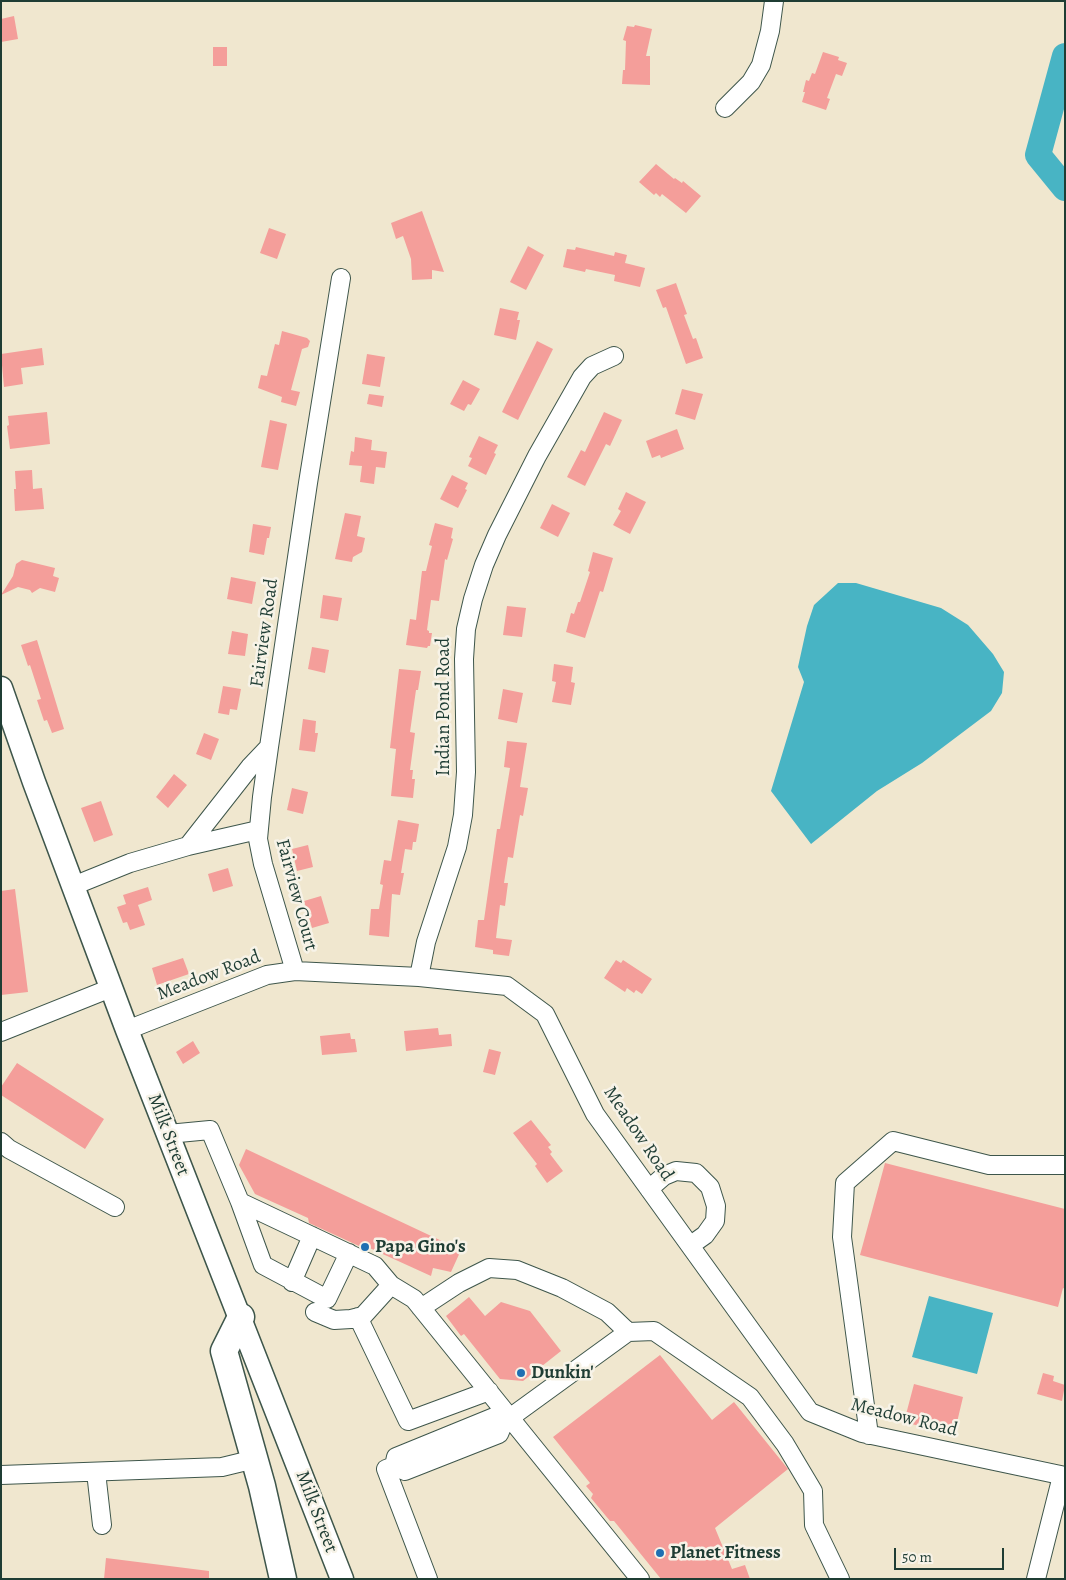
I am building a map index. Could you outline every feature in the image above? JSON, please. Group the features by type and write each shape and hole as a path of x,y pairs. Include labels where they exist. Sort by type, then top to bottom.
{"highway":[{"path":"241,1317 224,1351 255,1459 283,1579"}],"main road":[{"name":"Milk Street","path":"1,688 6,721 73,886 127,1030 342,1579"}],"street":[{"path":"725,108 751,82 761,65 770,31 774,1"},
{"name":"Fairview Road","path":"269,747 308,483 341,278"},
{"name":"Indian Pond Road","path":"419,977 426,942 457,847 463,815 466,772 464,659 466,629 473,599 484,565 497,535 537,456 582,377 592,366 614,356"},
{"path":"73,886 130,863 188,846 250,767 269,747"},
{"name":"Fairview Court","path":"269,747 258,830 263,864 295,971"},
{"name":"Fairview Court","path":"188,846 258,830"},
{"name":"Meadow Road","path":"127,1030 267,975 295,971 419,977 507,986 545,1014 595,1114 810,1412 869,1435 1064,1476"},
{"path":"1,1032 111,988"},
{"path":"168,1134 210,1130 240,1202 263,1265 327,1300 349,1253"},
{"path":"869,1435 842,1238 845,1183 893,1141 989,1165 1065,1165"},
{"path":"4,1151 115,1207"},
{"path":"649,1188 664,1176 676,1171 696,1173 710,1187 716,1206 715,1221 705,1235 691,1245"},
{"path":"240,1202 375,1266 391,1285 414,1299 489,1391 508,1420 640,1579"},
{"path":"292,1282 312,1236"},
{"path":"422,1308 459,1283 489,1268 517,1270 562,1288 607,1312 628,1332"},
{"path":"315,1312 334,1320 363,1316 391,1285"},
{"path":"358,1317 408,1421 489,1391"},
{"path":"428,1579 386,1469 394,1466 405,1471 500,1434 508,1420 628,1332 654,1330 750,1397 785,1444 813,1491 814,1525 840,1579"},
{"path":"1,1475 222,1467 255,1459"},
{"path":"96,1472 102,1525"},
{"path":"1036,1579 1064,1476"}],"water":[{"path":"838,583 856,583 941,608 968,625 993,654 1004,672 1002,693 991,711 922,763 877,791 811,844 771,791 804,682 798,667 807,626 814,605"},
{"path":"929,1296 993,1313 977,1374 912,1357"}],"building":[{"path":"14,16 18,39 1,42 1,19"},
{"path":"635,25 652,29 646,56 650,56 650,85 622,84 623,70 625,70 626,41 623,40 627,26 634,27"},
{"path":"213,47 227,47 227,66 213,66"},
{"path":"823,52 839,57 838,60 847,63 842,76 836,74 827,98 830,99 826,110 802,102 806,80 809,81 812,73 815,74"},
{"path":"656,164 674,179 682,183 683,181 701,196 686,213 662,194 660,197 656,193 654,195 639,182"},
{"path":"422,211 444,272 432,270 432,279 412,280 411,259 403,236 396,239 391,223"},
{"path":"269,228 286,234 277,259 260,253"},
{"path":"528,246 544,255 526,290 510,282"},
{"path":"576,247 614,256 615,252 627,255 625,263 645,268 640,287 614,281 615,275 586,269 585,272 563,267 567,249 575,250"},
{"path":"676,283 687,314 684,315 693,339 696,338 703,358 686,364 666,307 663,308 656,290"},
{"path":"500,308 519,312 517,320 520,320 516,340 494,335"},
{"path":"282,331 307,338 310,341 308,347 302,349 291,390 300,392 296,406 281,402 282,397 258,388 261,375 267,376 275,344 279,345"},
{"path":"537,341 553,349 518,420 502,412"},
{"path":"42,348 44,365 21,368 23,384 4,387 1,354"},
{"path":"367,354 385,357 380,387 362,384"},
{"path":"463,380 480,389 471,405 468,404 464,411 450,404"},
{"path":"682,389 703,394 695,420 675,414"},
{"path":"369,394 384,396 382,407 367,404"},
{"path":"47,412 50,444 10,449 7,426 9,425 8,416"},
{"path":"604,412 622,420 610,446 606,444 585,486 567,477 581,450 585,452"},
{"path":"270,420 287,424 278,470 261,467"},
{"path":"677,429 684,449 661,458 660,455 652,458 646,441"},
{"path":"479,436 498,445 486,475 468,466 472,458 469,457"},
{"path":"355,437 372,440 371,450 387,452 385,468 376,467 374,484 360,482 362,466 349,465 351,451 354,452"},
{"path":"32,470 33,489 42,488 44,509 15,511 15,471"},
{"path":"452,475 468,483 465,489 467,490 458,508 440,499"},
{"path":"626,492 646,502 630,534 613,525 621,511 618,509"},
{"path":"552,504 570,513 558,537 540,528"},
{"path":"345,513 361,516 357,536 365,538 362,552 353,557 352,562 335,559"},
{"path":"435,523 453,528 451,538 453,539 447,560 445,559 439,601 431,600 427,630 429,633 432,633 430,646 427,648 406,645 410,619 416,620 422,571 426,571 432,546 429,545"},
{"path":"253,524 271,527 264,555 249,552"},
{"path":"593,552 613,558 603,592 600,591 585,638 566,632 571,613 574,614 578,602 580,602 590,572 588,571"},
{"path":"22,560 55,568 53,576 59,578 55,592 40,588 32,593 30,590 18,587 1,595 13,576 16,564"},
{"path":"231,577 256,582 252,604 227,599"},
{"path":"323,595 342,598 338,621 320,618"},
{"path":"507,606 526,608 522,637 503,635"},
{"path":"232,631 248,634 245,656 228,654"},
{"path":"37,640 64,729 52,733 47,720 44,721 37,700 41,699 21,645"},
{"path":"312,647 329,650 325,673 308,669"},
{"path":"554,664 573,667 571,682 575,683 571,705 552,702 556,682 552,681"},
{"path":"399,669 421,671 418,690 416,690 410,732 415,733 410,770 413,770 412,779 415,779 413,798 391,796 396,749 390,748"},
{"path":"223,686 241,689 237,710 230,709 229,715 218,713"},
{"path":"503,689 523,693 517,723 498,719"},
{"path":"303,719 316,721 315,733 318,733 315,752 299,750"},
{"path":"204,733 219,739 211,760 196,754"},
{"path":"507,741 527,743 520,787 528,788 523,816 520,815 513,858 508,857 504,883 508,883 505,906 500,905 496,938 512,940 509,956 493,954 493,950 475,947 478,920 484,920 497,829 500,829 510,768 504,767"},
{"path":"174,774 187,785 168,808 156,797"},
{"path":"292,788 308,792 303,814 287,810"},
{"path":"101,801 113,835 94,842 81,808"},
{"path":"398,820 419,824 416,842 413,842 412,850 405,849 401,873 404,873 400,895 392,894 389,937 369,935 371,909 379,909 383,885 380,884 384,860 391,861"},
{"path":"308,845 313,867 297,871 292,849"},
{"path":"228,868 233,886 213,892 208,874"},
{"path":"148,887 152,900 138,905 145,925 130,930 127,922 123,923 117,907 126,904 123,895"},
{"path":"15,889 28,992 1,995 1,891"},
{"path":"321,896 329,923 312,928 304,901"},
{"path":"183,958 189,974 157,985 152,968"},
{"path":"616,960 621,963 623,960 652,979 642,994 636,990 634,993 627,988 625,992 604,978"},
{"path":"438,1028 439,1035 451,1034 452,1046 406,1051 404,1031"},
{"path":"350,1033 351,1039 355,1039 357,1052 322,1055 320,1036"},
{"path":"193,1041 200,1053 183,1064 176,1052"},
{"path":"489,1049 501,1052 495,1075 483,1072"},
{"path":"17,1063 104,1119 85,1149 1,1095 1,1087"},
{"path":"531,1120 551,1145 548,1147 552,1152 550,1154 563,1171 547,1183 535,1166 537,1164 513,1133"},
{"path":"246,1149 461,1250 451,1272 433,1268 431,1276 309,1223 308,1218 255,1194 239,1165"},
{"path":"885,1163 1065,1209 1065,1289 1063,1288 1058,1307 860,1255"},
{"path":"469,1297 485,1316 501,1302 530,1311 561,1351 523,1381 500,1379 464,1334 461,1336 446,1316"},
{"path":"660,1355 712,1420 734,1402 788,1469 715,1528 732,1569 745,1565 750,1579 661,1579 614,1521 610,1521 591,1498 593,1494 586,1486 590,1483 553,1437"},
{"path":"1043,1373 1054,1376 1053,1381 1065,1385 1062,1401 1037,1394"},
{"path":"914,1384 963,1397 954,1435 904,1422"},
{"path":"106,1558 209,1571 209,1579 104,1579"}],"waterway":[{"path":"1065,56 1038,155 1065,188"}],"place":[{"name":"Papa Gino's","path":"365,1247"},
{"name":"Dunkin'","path":"521,1373"},
{"name":"Planet Fitness","path":"660,1553"}]}
